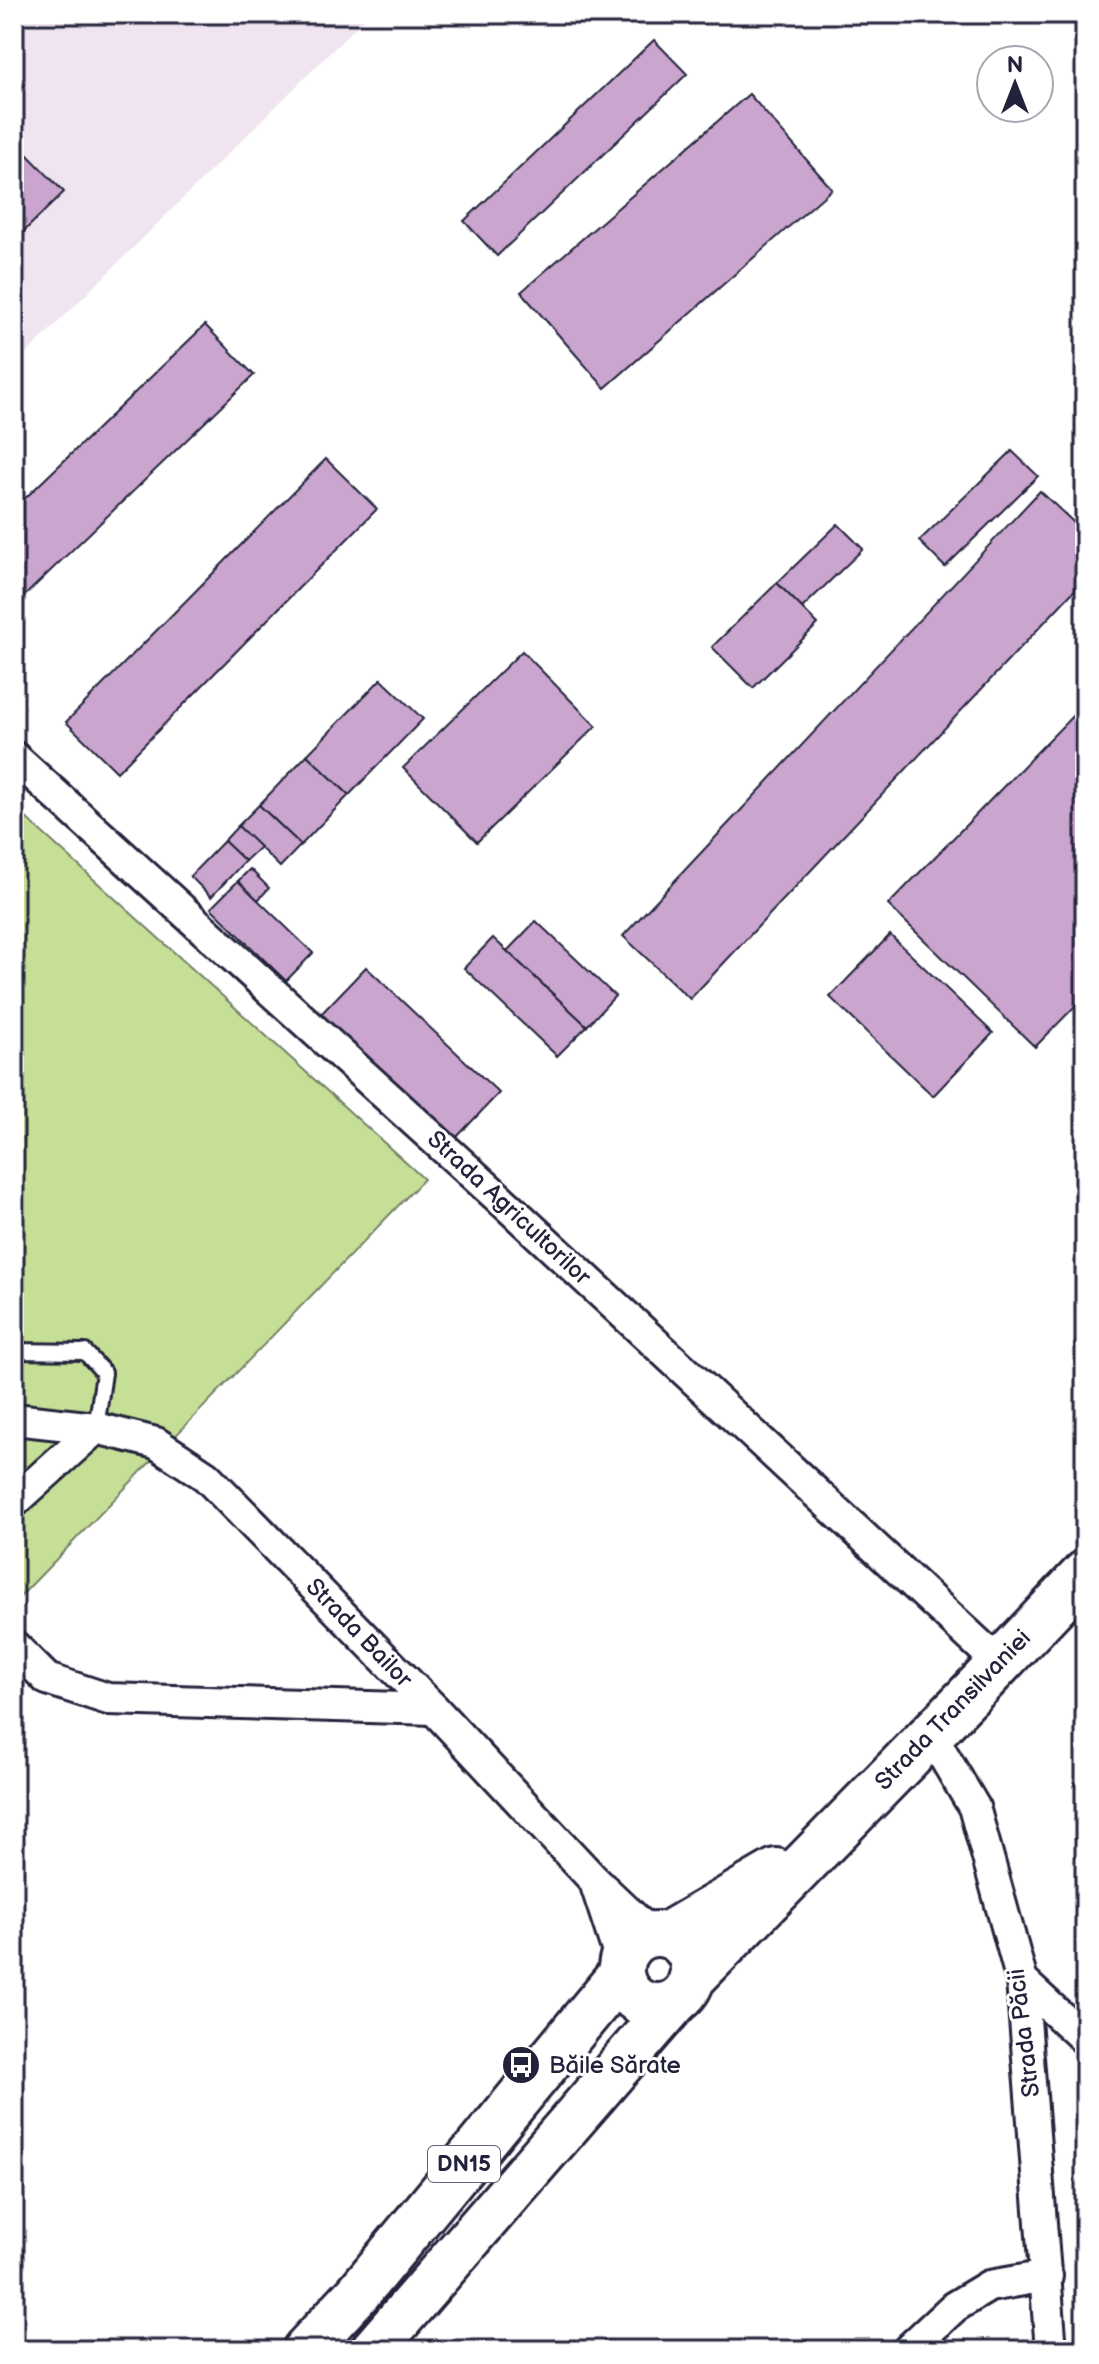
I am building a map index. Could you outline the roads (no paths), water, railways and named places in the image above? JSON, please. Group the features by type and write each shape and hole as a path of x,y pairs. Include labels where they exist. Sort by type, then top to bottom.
{"main road":[{"name":"Strada Transilvaniei","path":"373,2350 683,1991 1085,1573"},
{"name":"Strada Transilvaniei","path":"305,2350 358,2293 640,1951 820,1846"},
{"path":"679,1941 693,1965 683,1991 661,2006 647,2005 634,1999 625,1989 640,1951 679,1941"}],"street":[{"name":"Strada Agricultorilor","path":"14,757 512,1210 999,1663"},
{"name":"Strada Bailor","path":"14,1419 96,1428 156,1443 206,1476 434,1709 594,1880 640,1951"},
{"path":"14,1502 96,1428"},
{"path":"14,1646 47,1679 108,1699 434,1709"},
{"name":"Strada Păcii","path":"930,1733 974,1807 1022,1981 1051,2350"},
{"path":"1022,1981 1085,2039"},
{"path":"908,2350 954,2307 989,2286 1047,2276"}],"lane":[{"path":"14,1351 85,1352 104,1373 96,1428"}],"place":[{"name":"Băile Sărate","path":"521,2065"}]}
